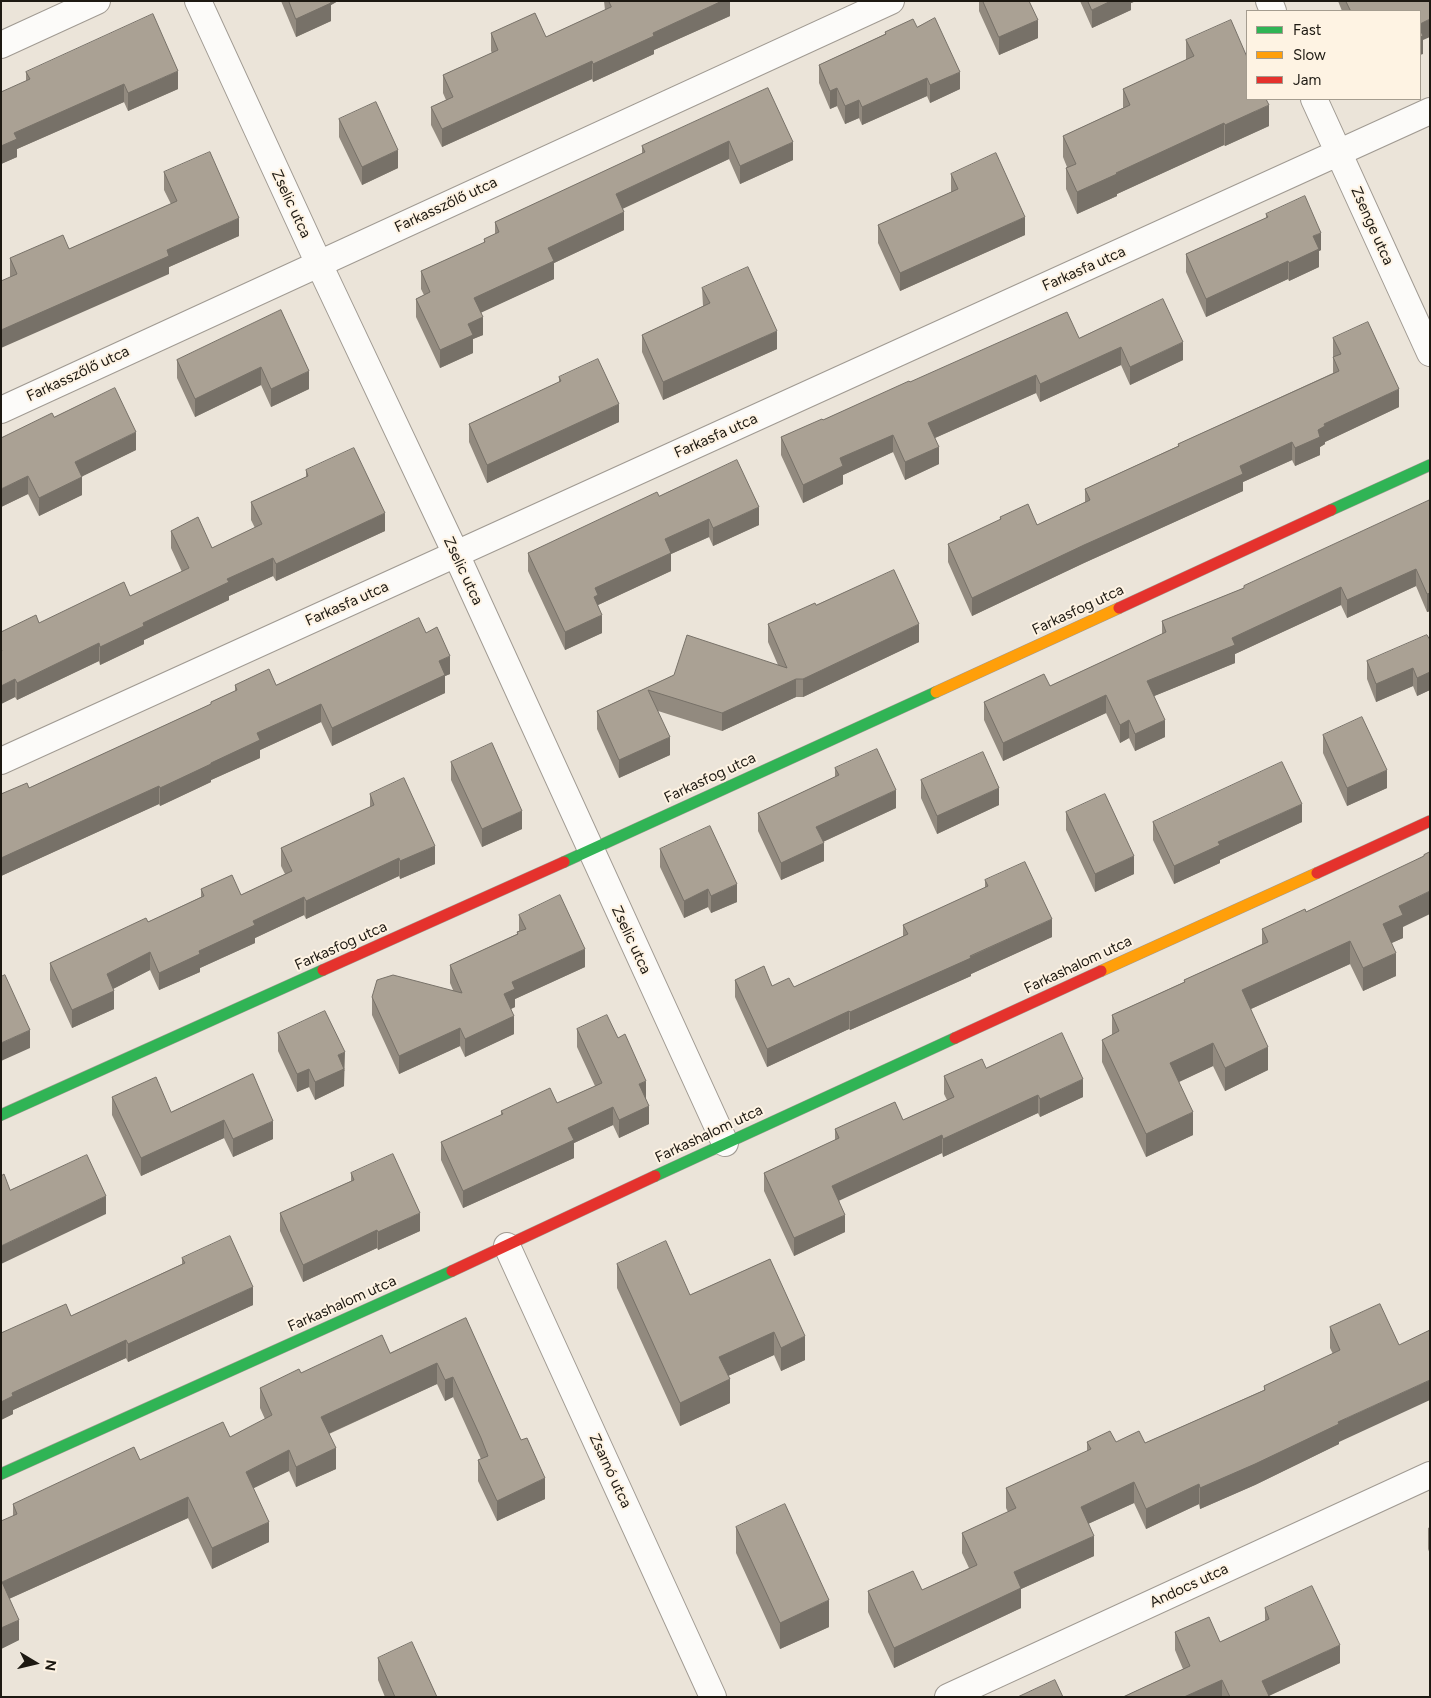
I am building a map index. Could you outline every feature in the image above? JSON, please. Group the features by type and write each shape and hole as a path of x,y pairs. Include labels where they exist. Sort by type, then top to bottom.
{"street":[{"path":"1,45 97,1"},
{"name":"Zselic utca","path":"198,1 319,264 456,554 724,1143"},
{"name":"Farkasszőlő utca","path":"1,410 891,1"},
{"name":"Zsenge utca","path":"1314,100 1430,353"},
{"name":"Farkasfa utca","path":"1,761 1430,111"},
{"name":"Farkasfog utca","path":"1,1115 590,850 1430,465"},
{"name":"Farkashalom utca","path":"1,1474 507,1246 724,1143 1430,821"},
{"name":"Zsarnó utca","path":"507,1246 713,1697"},
{"name":"Andocs utca","path":"948,1697 1430,1475"}],"building":[{"path":"289,1 330,1 331,3 296,19"},
{"path":"609,1 722,1 653,33 654,36 593,64 592,61 442,129 431,107 453,97 443,75 498,50 491,33 535,13 546,37 611,7"},
{"path":"983,1 1029,1 1038,20 999,37"},
{"path":"1088,1 1111,1 1092,10"},
{"path":"1346,1 1430,1 1430,19 1421,24 1421,10 1350,10"},
{"path":"153,14 178,71 128,93 124,84 14,133 17,139 1,146 1,92 30,79 26,72"},
{"path":"935,18 960,72 930,85 927,78 862,107 859,100 845,106 837,88 830,91 819,65 886,34 885,32 913,19 917,27"},
{"path":"1231,20 1246,55 1246,100 1266,100 1269,105 1225,125 1224,123 1077,192 1066,168 1076,164 1063,136 1130,105 1123,89 1194,56 1186,40"},
{"path":"768,88 793,142 740,166 729,141 616,194 624,212 548,248 554,261 474,298 483,317 468,324 473,335 440,350 416,299 430,292 421,271 485,242 484,239 499,232 495,222 645,152 642,146"},
{"path":"376,102 398,150 362,167 339,119"},
{"path":"210,152 239,218 167,250 169,256 1,330 1,281 17,274 10,258 63,235 69,249 177,201 164,172"},
{"path":"996,153 1025,217 900,273 878,225 958,189 951,174"},
{"path":"1305,196 1321,233 1313,236 1319,249 1289,263 1288,261 1206,299 1186,254 1268,217 1266,214"},
{"path":"748,267 777,331 663,382 642,335 710,303 702,288"},
{"path":"1163,299 1183,342 1130,367 1121,347 1040,384 1036,375 928,423 939,447 905,462 893,435 840,458 843,466 803,485 781,437 1067,312 1079,338"},
{"path":"281,310 309,371 271,389 261,367 195,399 177,360"},
{"path":"1368,322 1399,389 1324,424 1325,426 1318,430 1320,437 1295,448 1292,442 1240,466 1243,474 1084,545 972,598 948,544 1028,504 1037,525 1090,500 1085,489 1179,446 1178,444 1339,371 1333,357 1341,354 1333,338"},
{"path":"598,359 619,404 487,465 469,424 561,381 559,377"},
{"path":"115,388 136,432 75,462 82,477 39,498 28,476 1,489 1,438 52,413 54,417"},
{"path":"354,448 385,513 276,564 273,558 227,579 229,582 143,623 144,626 100,647 99,643 17,683 15,679 1,686 1,632 36,615 39,623 124,582 130,596 189,568 171,531 198,517 212,548 262,524 251,502 308,476 306,470"},
{"path":"737,460 759,507 713,528 709,519 665,539 671,553 595,588 598,595 594,597 602,615 565,632 528,553 657,492 659,496"},
{"path":"1430,500 1430,593 1427,594 1416,569 1347,600 1341,587 1232,638 1235,645 1147,681 1165,720 1135,734 1129,720 1120,725 1106,695 1003,743 984,702 1044,674 1050,686 1166,632 1162,621 1244,588 1244,586"},
{"path":"894,570 919,624 803,679 796,679 722,713 648,690 670,737 619,760 597,711 674,675 687,635 787,668 768,624"},
{"path":"419,618 426,633 437,627 450,656 439,661 445,675 332,728 321,704 257,733 260,740 211,764 1,858 1,794 27,783 29,788 211,704 211,702 237,690 235,685 269,669 276,685"},
{"path":"1427,635 1430,640 1430,672 1417,678 1413,668 1376,684 1367,661"},
{"path":"1362,717 1387,770 1347,788 1323,735"},
{"path":"492,743 522,811 482,829 451,762"},
{"path":"877,749 896,790 816,827 824,843 781,863 758,813 839,775 835,768"},
{"path":"983,752 999,788 937,816 921,780"},
{"path":"1282,762 1302,804 1218,842 1220,845 1174,866 1153,822"},
{"path":"404,778 435,846 400,861 399,858 306,901 304,897 253,921 255,925 199,951 200,954 159,973 150,952 107,974 114,991 72,1010 50,963 146,918 148,922 204,896 201,889 232,875 241,895 292,871 281,848 374,805 370,794"},
{"path":"1105,794 1134,856 1095,874 1066,812"},
{"path":"710,826 737,884 711,896 708,889 684,901 660,849"},
{"path":"1430,852 1430,891 1399,906 1403,915 1383,924 1396,953 1363,968 1350,941 1242,990 1268,1047 1225,1068 1213,1043 1170,1063 1193,1112 1146,1134 1102,1040 1119,1031 1112,1015 1268,942 1262,929 1305,909 1306,912"},
{"path":"1025,862 1052,919 970,956 971,958 767,1049 735,980 764,966 772,986 789,978 794,987 908,934 903,925 988,886 985,880"},
{"path":"560,895 585,949 512,982 515,989 504,994 514,1016 465,1039 460,1028 399,1056 372,997 377,980 393,975 462,993 450,965 526,929 519,915"},
{"path":"5,975 30,1030 1,1043 1,977"},
{"path":"325,1011 345,1052 338,1055 344,1069 315,1082 309,1069 297,1074 278,1033"},
{"path":"607,1015 618,1038 625,1034 646,1081 639,1084 649,1106 619,1120 613,1107 568,1128 574,1140 463,1191 441,1142 503,1114 501,1111 550,1088 557,1103 602,1083 577,1029"},
{"path":"1062,1033 1083,1079 1040,1099 1038,1095 943,1139 942,1135 832,1186 845,1215 794,1238 764,1173 839,1138 835,1129 895,1102 903,1120 954,1097 944,1076 982,1059 986,1068"},
{"path":"253,1074 273,1121 233,1139 224,1120 141,1158 112,1097 156,1077 171,1112"},
{"path":"393,1154 420,1213 378,1232 377,1230 303,1265 280,1213 354,1180 351,1173"},
{"path":"87,1155 106,1196 1,1246 1,1176 4,1174 10,1190"},
{"path":"230,1236 253,1287 128,1344 126,1340 12,1393 13,1396 1,1402 1,1333 66,1304 71,1316 185,1263 182,1258"},
{"path":"666,1241 690,1295 770,1259 805,1336 781,1348 774,1332 719,1357 730,1379 680,1403 617,1264"},
{"path":"1380,1304 1399,1345 1430,1330 1430,1380 1338,1422 1339,1424 1255,1464 1200,1488 1199,1484 1146,1509 1134,1482 1081,1507 1094,1536 1014,1572 1021,1588 894,1648 868,1591 913,1571 922,1590 977,1565 962,1533 1016,1508 1006,1488 1091,1449 1087,1442 1110,1431 1116,1442 1139,1431 1145,1443 1265,1390 1264,1386 1340,1350 1330,1327"},
{"path":"466,1318 521,1440 527,1438 545,1478 497,1501 478,1460 488,1456 481,1438 453,1377 445,1380 437,1363 321,1417 336,1448 296,1467 289,1450 246,1472 269,1522 212,1548 188,1497 2,1582 19,1620 1,1628 1,1521 17,1514 13,1504 134,1447 140,1460 223,1422 230,1437 272,1415 260,1388 299,1369 301,1373 382,1335 390,1353"},
{"path":"785,1504 829,1600 780,1623 736,1527"},
{"path":"1312,1586 1340,1645 1262,1681 1269,1696 1230,1697 1222,1680 1184,1697 1123,1697 1190,1666 1175,1632 1209,1617 1220,1642 1269,1619 1265,1608"},
{"path":"412,1642 437,1697 395,1697 378,1658"},
{"path":"1055,1680 1063,1697 1018,1697"}],"traffic: fast":[{"path":"1331,510 1430,465"},
{"path":"564,862 936,692"},
{"path":"1,1115 323,970"},
{"path":"655,1176 955,1038"},
{"path":"1,1474 452,1271"}],"traffic: slow":[{"path":"936,692 1119,608"},
{"path":"1101,971 1317,873"}],"traffic: jam":[{"path":"1119,608 1331,510"},
{"path":"1317,873 1430,821"},
{"path":"323,970 564,862"},
{"path":"955,1038 1101,971"},
{"path":"452,1271 655,1176"}]}
